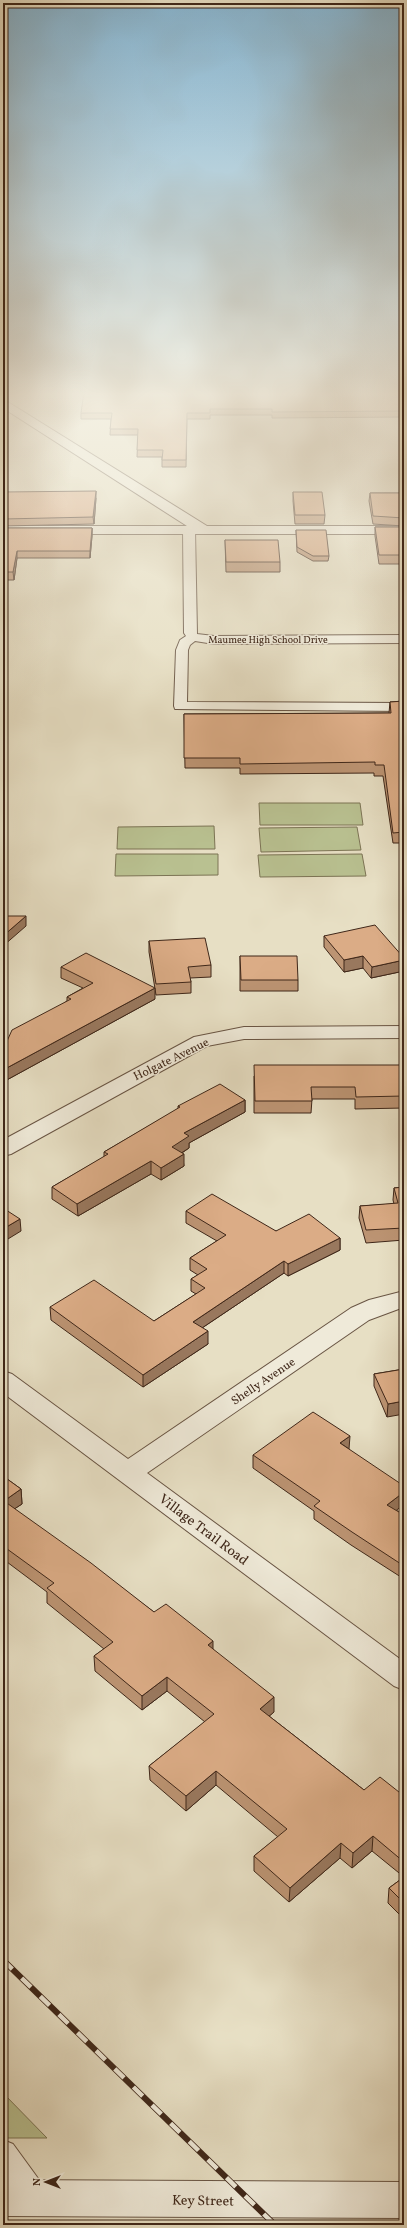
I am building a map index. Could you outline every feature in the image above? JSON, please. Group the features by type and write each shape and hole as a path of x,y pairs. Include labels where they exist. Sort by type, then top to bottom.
{"street":[{"path":"150,496 204,530"},
{"path":"3,530 404,530"},
{"name":"Holgate Avenue","path":"3,1149 201,1041 244,1033 404,1032"},
{"name":"Shelly Avenue","path":"128,1473 360,1314 404,1299"},
{"name":"Village Trail Road","path":"3,1380 404,1678"},
{"name":"Key Street","path":"19,2198 404,2200"}],"lane":[{"name":"Maumee High School Drive","path":"189,530 190,633 193,637 214,640 404,639"},
{"path":"193,637 184,643 182,650 180,706 404,707"},
{"path":"3,2153 19,2198"}],"green space":[{"path":"259,803 360,803 363,825 260,825"},
{"path":"214,826 215,849 117,849 118,827"},
{"path":"357,827 361,850 261,852 259,828"},
{"path":"116,854 218,854 218,875 115,876"},
{"path":"362,854 366,876 260,877 258,855"},
{"path":"3,2093 47,2138 3,2138"}],"building":[{"path":"3,496 95,496 93,517 3,519"},
{"path":"293,496 323,496 325,515 295,515"},
{"path":"370,496 404,496 404,518 373,516"},
{"path":"375,527 404,527 404,555 379,555"},
{"path":"3,528 92,528 90,551 17,551 13,572 3,572"},
{"path":"296,530 326,530 329,556 313,556 297,547"},
{"path":"225,540 278,540 280,562 226,562"},
{"path":"404,701 404,832 393,833 384,765 375,765 375,762 240,764 240,758 184,758 184,714 391,713 390,702"},
{"path":"3,916 26,916 3,936"},
{"path":"375,925 404,958 404,960 372,967 363,956 344,960 324,936"},
{"path":"205,938 211,965 188,967 191,982 156,984 149,941"},
{"path":"86,953 155,988 3,1070 3,1050 12,1030 71,999 67,997 93,983 61,967"},
{"path":"240,956 297,956 298,980 241,980"},
{"path":"254,1065 404,1065 404,1096 356,1097 355,1087 311,1087 312,1101 255,1101"},
{"path":"220,1084 245,1100 184,1133 189,1136 172,1147 184,1154 161,1168 151,1161 77,1204 52,1187 108,1154 104,1152 180,1107 178,1106"},
{"path":"404,1187 404,1228 366,1230 360,1206 398,1203 394,1188"},
{"path":"212,1194 276,1231 309,1214 340,1238 288,1264 284,1261 193,1322 208,1331 143,1375 50,1307 94,1280 154,1321 205,1288 191,1279 207,1269 190,1258 226,1235 186,1211"},
{"path":"3,1208 20,1219 3,1229"},
{"path":"404,1369 404,1401 388,1404 374,1374"},
{"path":"313,1412 350,1436 340,1443 404,1486 404,1492 387,1505 404,1515 404,1566 314,1506 320,1501 253,1455"},
{"path":"3,1476 21,1489 4,1501 91,1563 154,1612 166,1604 213,1641 208,1645 274,1697 260,1709 364,1790 380,1777 404,1796 404,1862 373,1836 353,1853 341,1843 290,1888 254,1856 287,1829 216,1771 186,1796 149,1766 214,1714 167,1677 142,1696 94,1656 113,1642 47,1588 54,1583 3,1546"},
{"path":"404,1877 404,1903 389,1888"}],"railway":[{"path":"3,1960 275,2225"}]}
